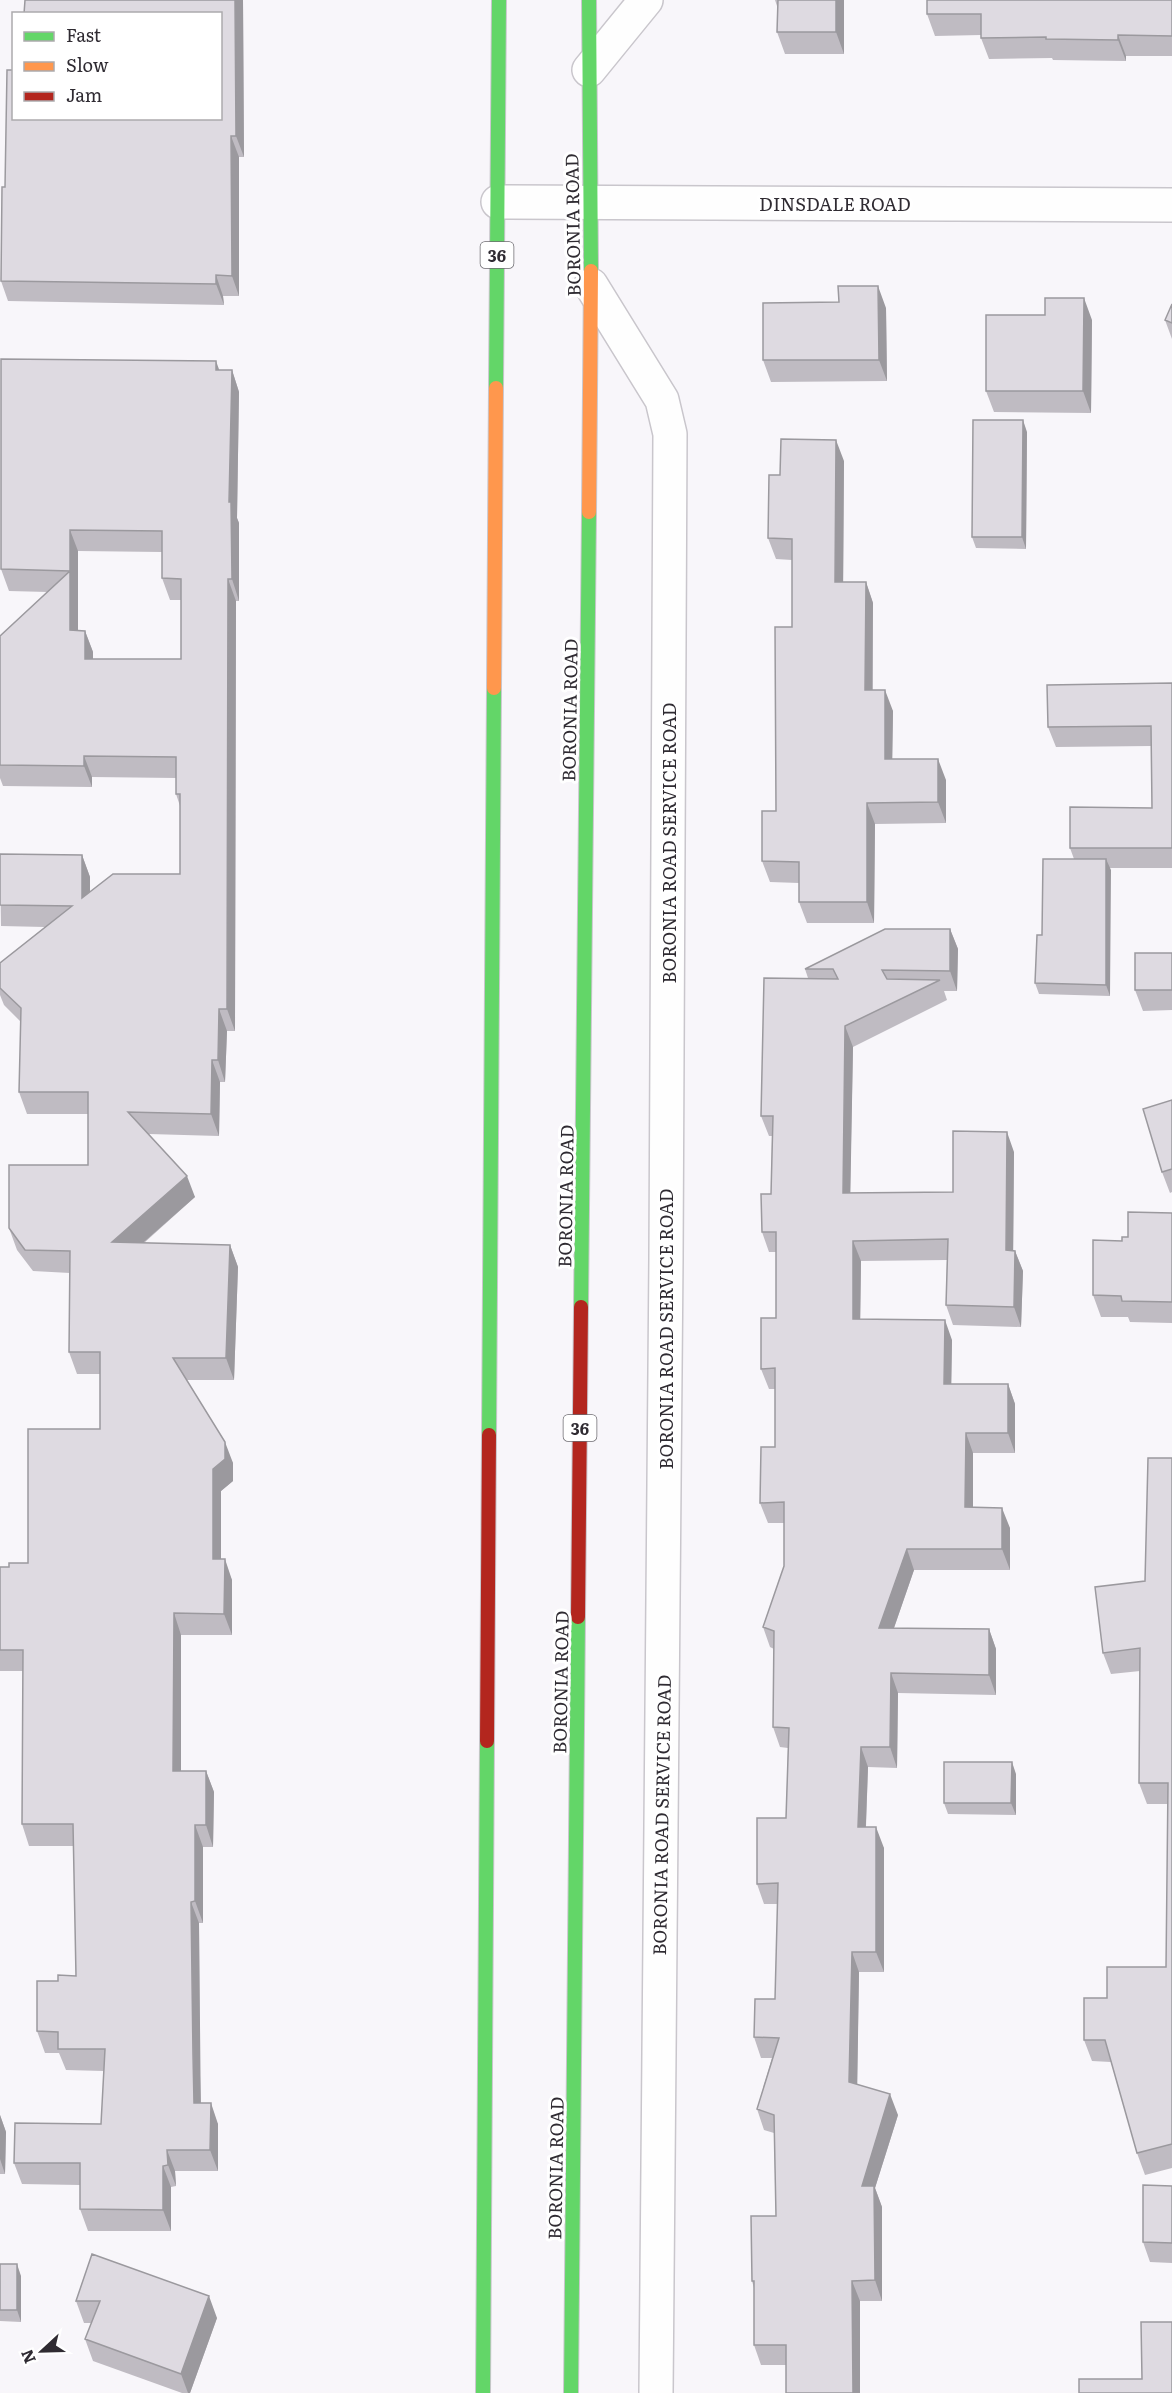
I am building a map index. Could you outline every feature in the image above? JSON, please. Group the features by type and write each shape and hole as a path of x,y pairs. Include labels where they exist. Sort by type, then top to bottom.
{"main road":[{"name":"36","path":"483,2393 499,0"},
{"name":"BORONIA ROAD","path":"571,2393 591,285 589,0"}],"street":[{"path":"589,70 646,0"},
{"name":"DINSDALE ROAD","path":"498,202 1172,206"},
{"name":"BORONIA ROAD SERVICE ROAD","path":"591,285 662,400 670,434 666,1270 656,2393"}],"building":[{"path":"25,0 235,0 236,136 231,136 232,276 216,275 216,284 1,281 7,70 12,70 12,120 222,120 222,12 24,12"},
{"path":"778,0 836,0 836,32 777,32"},
{"path":"927,0 1172,0 1172,36 1118,35 1118,40 1046,39 1046,37 981,38 981,14 927,14"},
{"path":"838,286 878,286 879,360 763,360 763,303 839,302"},
{"path":"1045,298 1084,298 1083,391 986,391 986,315 1045,315"},
{"path":"1172,304 1172,323 1165,320"},
{"path":"1,359 216,361 216,370 232,370 229,502 231,502 232,579 228,579 227,1009 219,1009 218,1060 212,1060 211,1114 128,1112 187,1176 112,1242 230,1245 226,1358 173,1358 225,1442 225,1459 213,1469 213,1559 225,1559 224,1614 174,1613 173,1771 206,1771 206,1825 195,1825 195,1901 191,1902 193,2055 194,2103 211,2103 210,2150 167,2150 168,2165 163,2166 163,2210 80,2209 80,2163 14,2163 15,2123 101,2124 105,2049 58,2049 58,2032 37,2031 37,1981 58,1981 58,1975 76,1976 73,1824 22,1824 23,1650 0,1650 0,1567 9,1567 9,1563 28,1563 28,1429 100,1429 100,1352 69,1352 70,1251 25,1250 9,1228 9,1165 88,1165 88,1092 19,1092 21,1008 0,988 0,963 72,906 0,905 0,854 82,855 82,898 113,874 180,874 180,794 176,794 176,757 84,756 84,766 0,765 0,636 70,571 1,569","holes":["70,530 162,531 162,578 181,579 181,659 85,659 85,631 70,630"]},
{"path":"973,420 1023,420 1022,537 972,537"},
{"path":"781,439 836,440 835,582 866,582 865,690 885,690 885,759 938,759 938,802 867,803 867,902 799,902 799,862 762,861 762,811 776,811 775,627 792,627 792,539 768,538 769,475 780,475"},
{"path":"1172,683 1172,848 1070,848 1070,807 1152,808 1151,726 1048,727 1047,685"},
{"path":"1043,859 1106,859 1106,985 1035,983 1037,935 1042,935"},
{"path":"885,929 950,929 950,971 882,970 887,979 940,980 845,1026 843,1193 953,1192 953,1131 1007,1132 1006,1250 1015,1251 1014,1307 946,1305 948,1239 853,1241 853,1319 945,1320 944,1384 1008,1384 1008,1433 966,1433 965,1507 1002,1508 1002,1549 907,1549 879,1628 989,1629 989,1675 891,1673 890,1747 861,1747 858,1827 876,1827 876,1952 852,1952 849,2082 890,2094 862,2186 874,2186 875,2280 852,2281 853,2393 786,2393 786,2345 754,2345 754,2281 752,2281 751,2216 776,2216 774,2115 757,2109 779,2038 754,2037 755,1999 775,1999 778,1883 757,1884 757,1818 786,1818 789,1728 773,1727 774,1631 763,1627 784,1566 784,1502 760,1503 761,1447 775,1447 775,1368 761,1369 761,1318 776,1318 776,1232 762,1232 761,1194 771,1194 773,1116 761,1116 764,978 838,979 833,969 805,969"},
{"path":"1135,953 1172,953 1172,990 1135,990"},
{"path":"1172,1100 1172,1169 1162,1172 1143,1109"},
{"path":"1128,1212 1172,1213 1172,1302 1122,1301 1121,1296 1093,1295 1093,1240 1122,1241 1122,1237 1128,1237"},
{"path":"1148,1458 1172,1458 1172,2144 1137,2153 1105,2040 1084,2040 1084,1998 1107,1998 1107,1967 1166,1967 1168,1783 1139,1783 1140,1648 1103,1653 1095,1587 1145,1581"},
{"path":"944,1762 1012,1762 1011,1803 944,1803"},
{"path":"1143,2185 1172,2186 1172,2243 1143,2242"},
{"path":"92,2254 209,2296 181,2374 85,2339 100,2301 76,2301"},
{"path":"0,2264 17,2264 17,2310 0,2310"},
{"path":"1141,2322 1172,2322 1172,2393 1079,2393 1079,2379 1142,2379"}],"traffic: fast":[{"path":"496,388 499,0"},
{"path":"589,0 591,271"},
{"path":"581,1307 589,512"},
{"path":"489,1435 494,688"},
{"path":"571,2393 578,1617"},
{"path":"483,2393 487,1741"}],"traffic: slow":[{"path":"589,512 591,271"},
{"path":"494,688 496,388"}],"traffic: jam":[{"path":"578,1617 581,1307"},
{"path":"487,1741 489,1435"}]}
